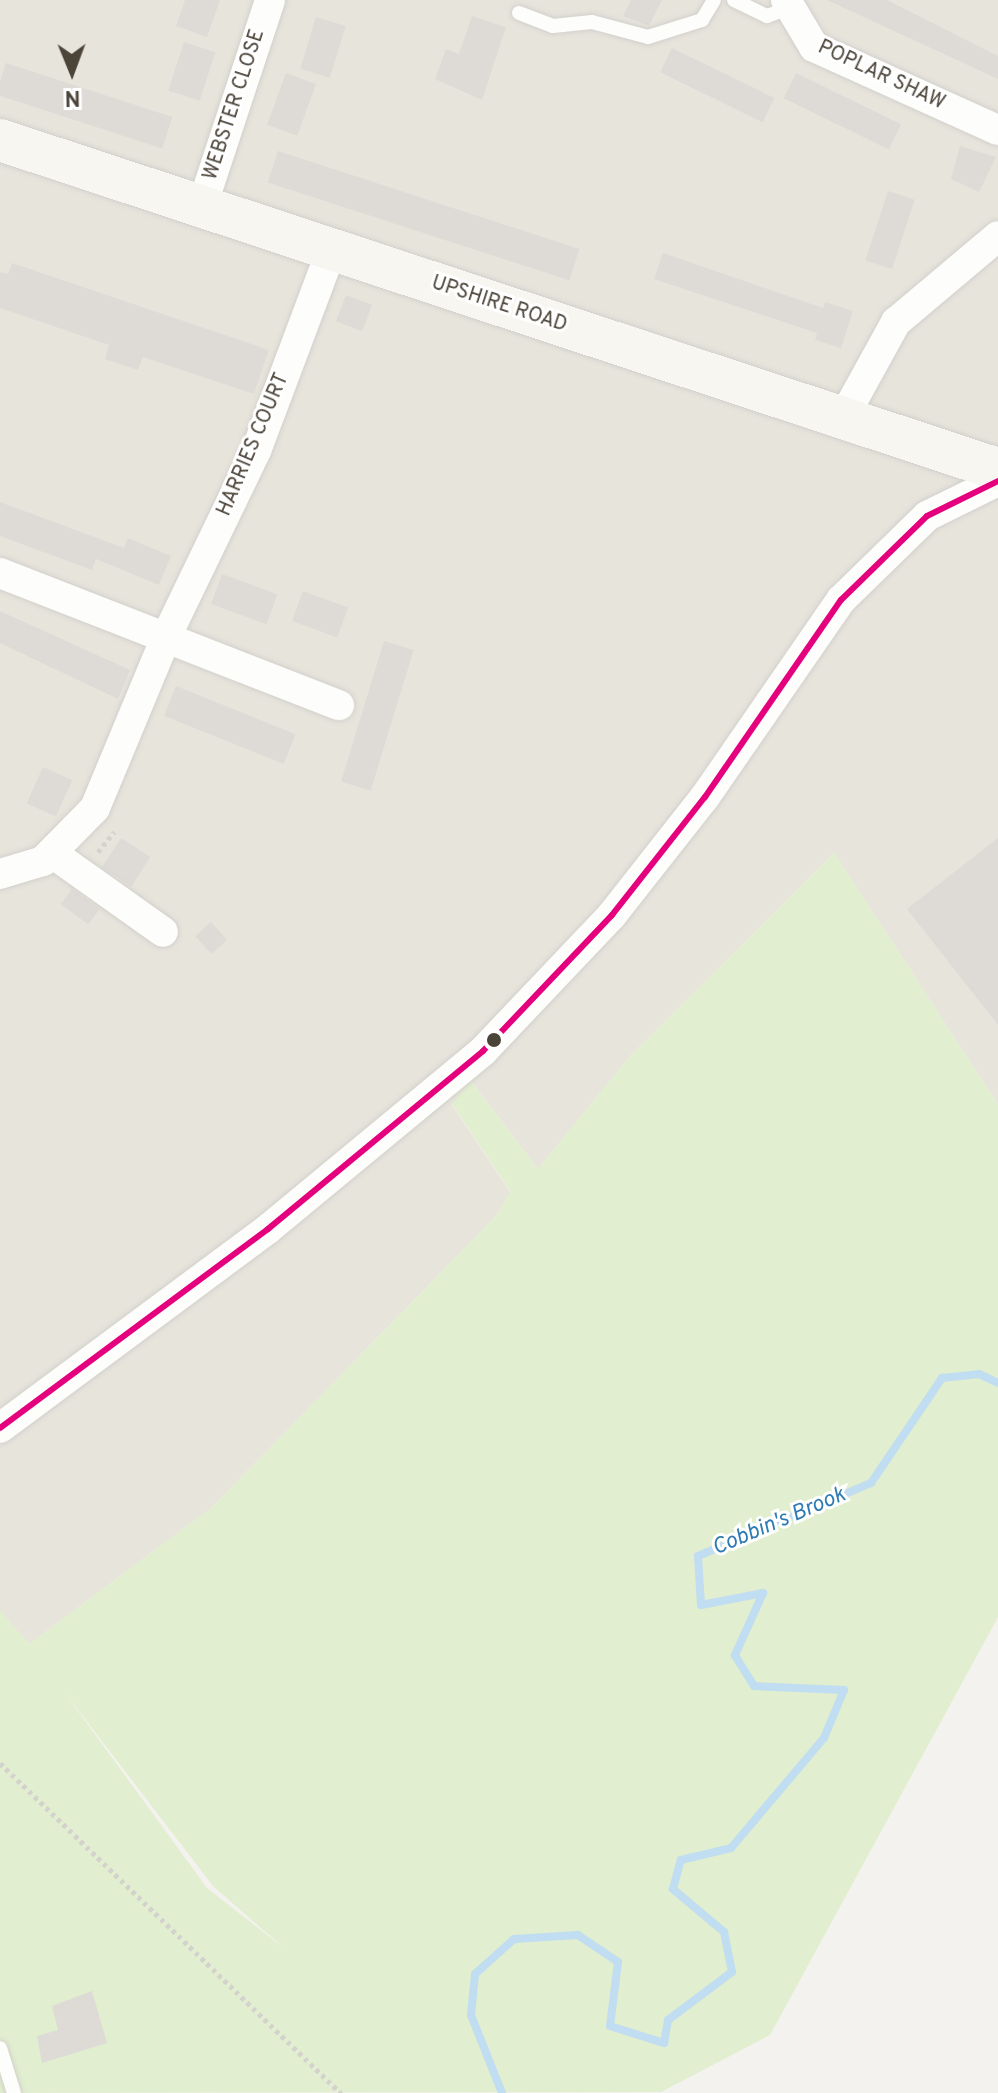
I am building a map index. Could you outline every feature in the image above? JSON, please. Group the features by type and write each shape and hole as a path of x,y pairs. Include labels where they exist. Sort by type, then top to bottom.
{"street":[{"name":"WEBSTER CLOSE","path":"201,209 270,0"},
{"name":"POPLAR SHAW","path":"787,4 814,47 998,130"},
{"name":"UPSHIRE ROAD","path":"0,140 201,209 998,469"},
{"path":"843,418 896,322 998,236"},
{"name":"HARRIES COURT","path":"0,874 52,853 95,808 167,635 256,451 331,251"},
{"path":"0,1428 268,1229 483,1051 621,903 705,797 841,600 927,516 998,481"},
{"path":"0,573 167,635 339,705"},
{"path":"52,853 163,932"}],"lane":[{"path":"519,13 553,26 592,22 648,37 702,20 714,0"},
{"path":"734,0 767,16 787,4"},
{"path":"0,2048 14,2093"}],"path":[{"path":"0,1763 341,2093"}],"shaded area":[{"path":"0,0 998,0 998,1104 834,853 630,1056 538,1169 471,1081 452,1105 510,1192 496,1216 210,1509 29,1644 0,1611"}],"green space":[{"path":"834,853 998,1104 998,1617 770,2035 661,2092 0,2093 0,1610 29,1644 210,1509 496,1216 510,1191 452,1104 470,1080 538,1169 630,1056","holes":["62,1689 213,1886 285,1949 207,1888"]}],"building":[{"path":"185,0 220,0 207,37 176,26"},
{"path":"631,0 662,0 649,26 623,16"},
{"path":"827,0 887,0 998,56 998,79"},
{"path":"472,16 506,27 482,100 435,79 446,49 459,54"},
{"path":"316,17 346,26 330,78 300,69"},
{"path":"184,42 215,52 200,101 168,91"},
{"path":"672,48 774,98 763,122 660,72"},
{"path":"6,63 172,117 162,148 0,96 0,81"},
{"path":"286,73 316,84 297,136 267,125"},
{"path":"796,73 901,124 889,149 784,98"},
{"path":"960,146 996,157 979,192 951,179"},
{"path":"278,151 579,249 569,280 268,182"},
{"path":"888,191 915,200 892,269 865,260"},
{"path":"663,253 823,308 825,302 853,311 841,348 815,340 817,333 654,279"},
{"path":"12,263 269,350 254,394 143,357 138,370 105,359 109,345 0,308 0,272 8,274"},
{"path":"346,295 372,305 362,331 336,321"},
{"path":"0,502 124,548 128,538 171,556 159,585 96,559 92,570 0,536"},
{"path":"222,574 277,594 266,624 211,604"},
{"path":"303,591 348,607 337,637 292,621"},
{"path":"0,611 130,670 118,699 0,643"},
{"path":"384,641 414,650 371,791 341,782"},
{"path":"176,686 296,734 284,764 164,716"},
{"path":"43,767 72,780 56,817 27,804"},
{"path":"121,838 150,857 131,886 102,867"},
{"path":"998,838 998,1025 907,909"},
{"path":"72,889 100,909 88,924 61,904"},
{"path":"211,922 227,940 211,954 195,936"},
{"path":"92,1991 107,2043 42,2063 37,2036 58,2030 52,2006"}],"waterway":[{"name":"Cobbin's Brook","path":"502,2093 471,2015 475,1974 514,1939 578,1935 618,1962 610,2026 664,2043 668,2020 732,1972 724,1932 673,1889 681,1860 731,1848 824,1738 844,1690 754,1686 735,1655 763,1593 701,1605 698,1556 871,1483 942,1378 979,1374 998,1383"}],"transit line":[{"path":"0,1428 268,1229 483,1051 612,915 705,797 841,600 927,516 998,481"}]}
